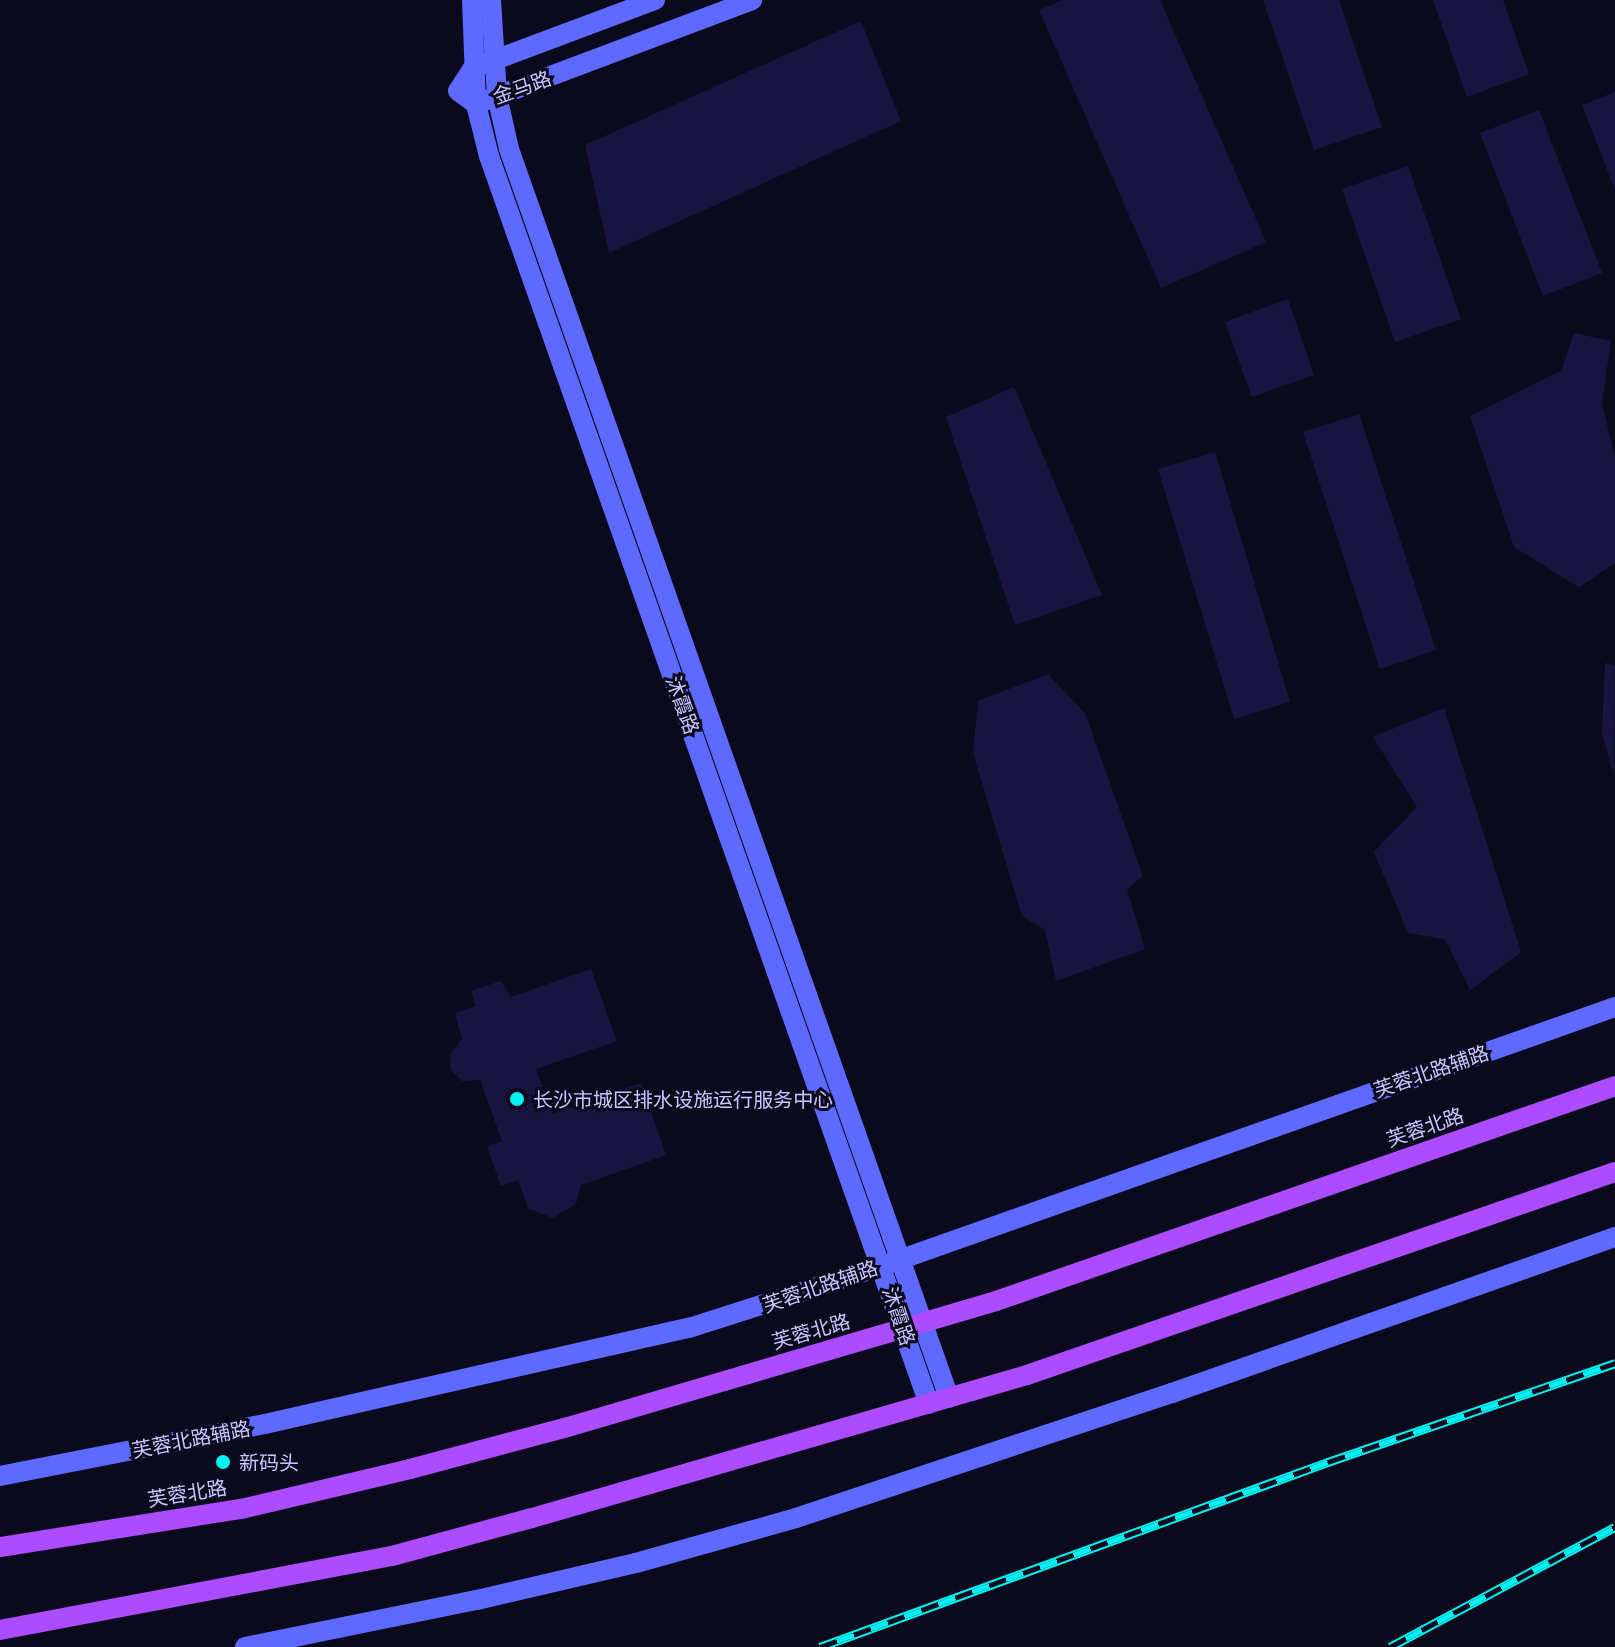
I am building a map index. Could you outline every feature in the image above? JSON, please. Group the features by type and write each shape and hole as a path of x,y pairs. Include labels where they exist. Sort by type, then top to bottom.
{"main road":[{"name":"芙蓉北路","path":"0,1547 241,1509 410,1469 913,1326 996,1301 1615,1086"},
{"path":"0,1630 392,1556 939,1401 1343,1268 1615,1172"}],"street":[{"name":"沐霞路","path":"472,0 476,104 512,224 891,1262"},
{"name":"沐霞路","path":"491,0 497,96 527,202 939,1401"},
{"name":"金马路","path":"473,68 655,0"},
{"name":"金马路","path":"476,104 752,0"},
{"name":"芙蓉北路辅路","path":"0,1476 265,1424 703,1324 891,1262 1615,1007"},
{"path":"245,1647 477,1600 636,1563 796,1518 1172,1393 1615,1237"}],"building":[{"path":"1063,0 1160,0 1266,242 1161,288 1039,10"},
{"path":"1263,0 1339,0 1382,127 1314,150"},
{"path":"1433,0 1503,0 1529,74 1467,97"},
{"path":"861,21 901,121 609,253 585,145"},
{"path":"1615,92 1615,190 1582,105"},
{"path":"1539,110 1602,273 1543,296 1480,133"},
{"path":"1408,166 1461,319 1395,342 1342,189"},
{"path":"1288,299 1314,375 1252,397 1225,322"},
{"path":"1574,333 1611,341 1602,404 1615,456 1615,563 1579,587 1514,547 1470,416 1561,371"},
{"path":"1014,387 1102,595 1015,625 946,417"},
{"path":"1359,414 1436,650 1380,669 1303,432"},
{"path":"1215,452 1290,702 1234,719 1158,469"},
{"path":"1605,663 1615,665 1614,776 1602,734"},
{"path":"1048,674 1085,713 1143,876 1127,889 1145,949 1056,981 1045,930 1022,916 973,753 978,701"},
{"path":"1444,708 1521,952 1470,990 1445,939 1408,933 1374,852 1417,807 1373,737"},
{"name":"长沙市城区排水设施运行服务中心","path":"591,969 617,1041 536,1069 552,1114 641,1083 666,1155 581,1185 576,1204 553,1218 528,1208 518,1180 501,1186 487,1146 502,1141 480,1080 462,1081 451,1070 450,1055 462,1039 455,1013 476,1006 471,991 501,981 511,997"}],"railway":[{"path":"820,1647 1328,1462 1615,1363"},
{"path":"1390,1647 1615,1527"}],"place":[{"name":"长沙市城区排水设施运行服务中心","path":"517,1099"},
{"name":"新码头","path":"223,1462"}]}
